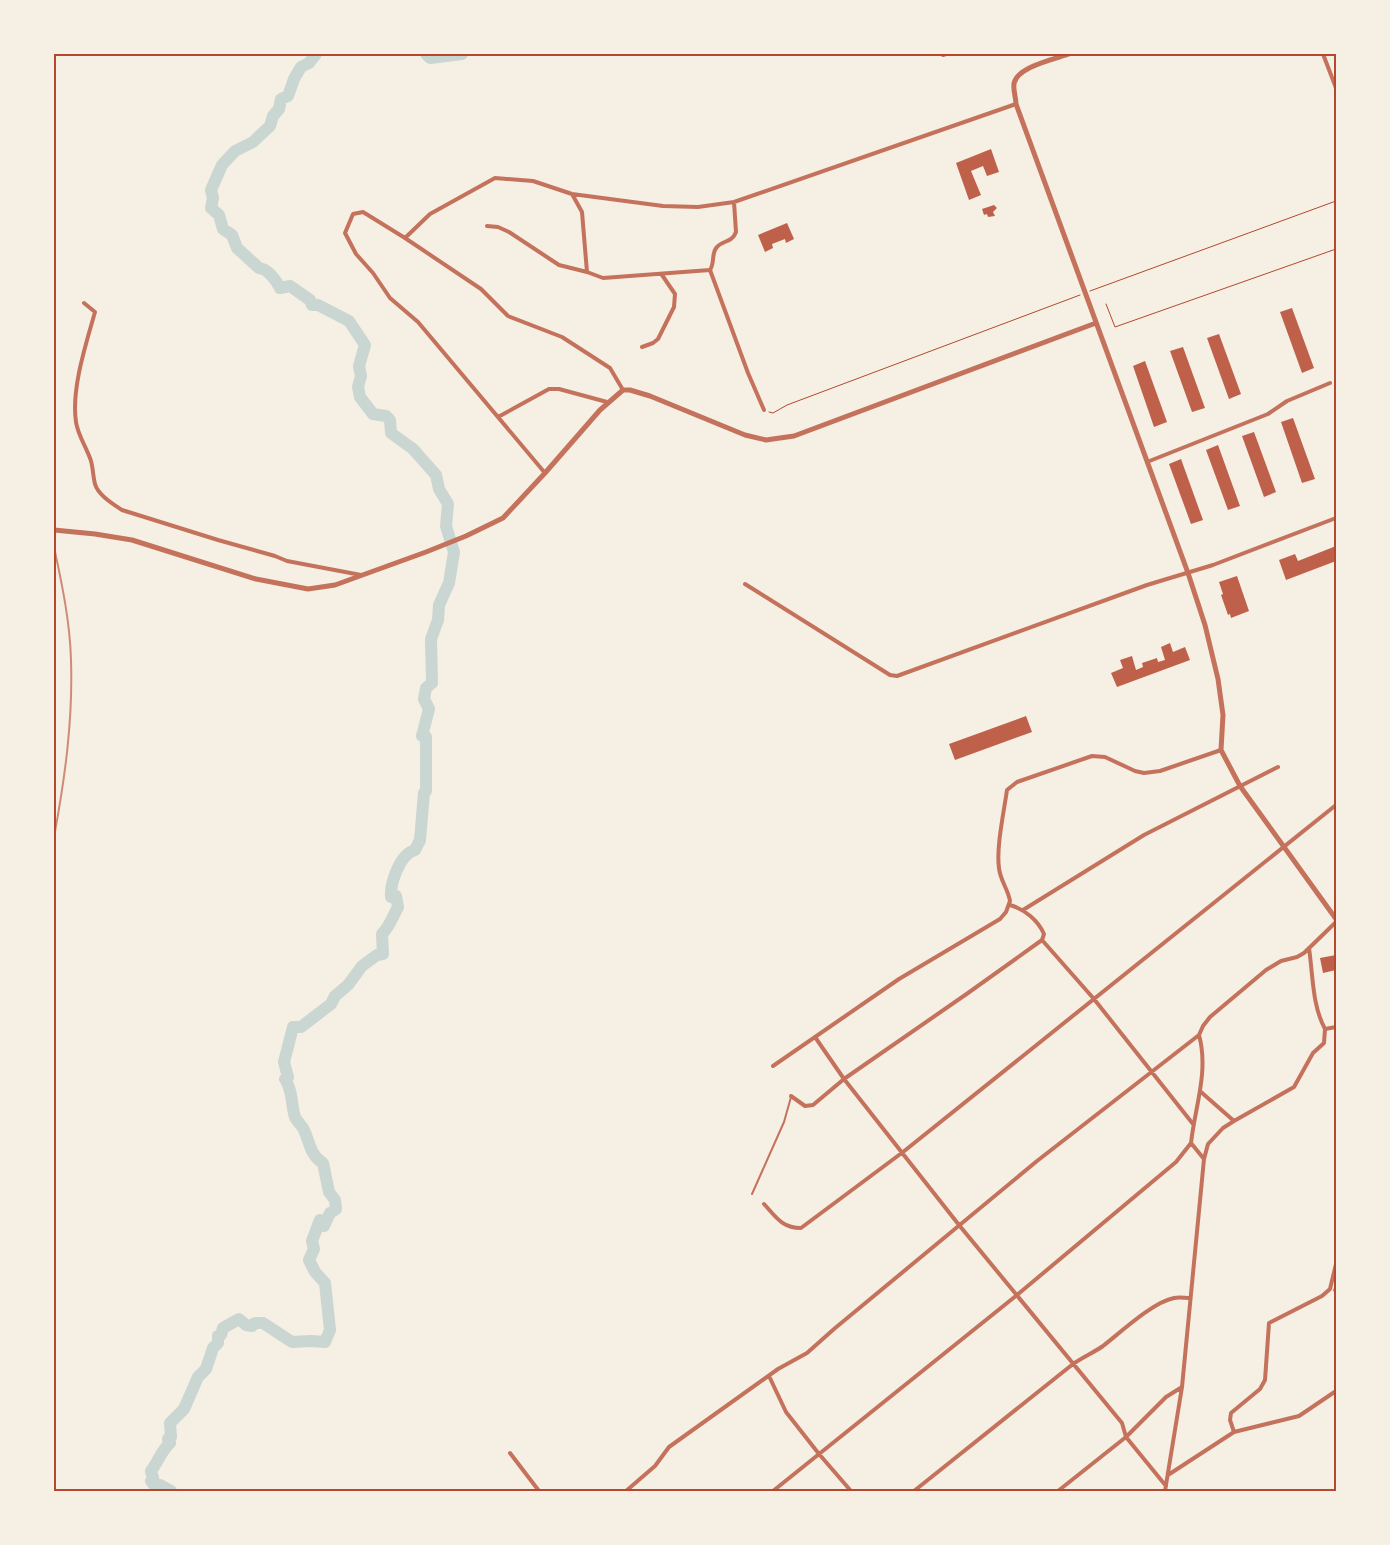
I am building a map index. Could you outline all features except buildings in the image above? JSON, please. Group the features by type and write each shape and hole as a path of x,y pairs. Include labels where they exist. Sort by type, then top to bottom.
{"street":[{"path":"626,1491 655,1466 670,1447 769,1376 808,1353 1037,1161 1199,1035 1210,1016 1266,970 1281,961 1297,957 1309,948 1336,920 1240,786 1221,750 1223,715 1218,679 1205,625 1188,573 1016,104 1014,83 1019,74 1028,68 1069,54"},
{"path":"1323,54 1336,88"},
{"path":"405,238 430,214 495,178 533,181 572,194 664,206 698,207 734,202 1016,104"},
{"path":"572,194 582,212 587,272"},
{"path":"487,226 498,227 509,232 559,265 603,278 662,275 710,270 714,266 714,250 717,246 731,240 736,232 734,202"},
{"path":"545,473 418,322 390,298 373,273 356,254 345,233 353,214 363,212 405,238 481,289 508,316 562,337 610,368 623,390"},
{"path":"710,270 748,373 764,410"},
{"path":"642,348 658,339 674,307 675,294 662,275"},
{"path":"84,303 94,312 76,392 76,420 91,461 95,486 109,501 122,510 287,561 362,575"},
{"path":"54,530 132,540 256,579 308,589 335,585 426,552 466,536 503,518 608,402 623,390 630,390 650,396 745,435 766,440 794,436 1096,324"},
{"path":"1147,462 1268,414 1287,401 1330,383"},
{"path":"498,417 549,389 559,389 608,402"},
{"path":"745,584 894,676 920,669 1138,589 1213,565 1336,518"},
{"path":"773,1066 899,978 1000,918 1010,905 1010,897 1000,877 999,853 1007,790 1017,782 1092,756 1105,757 1135,771 1144,773 1160,771 1221,750"},
{"path":"1023,910 1144,835 1278,767"},
{"path":"764,1204 784,1225 791,1228 801,1228 903,1152 1285,848 1336,805"},
{"path":"791,1096 805,1106 813,1105 844,1079 1042,940 1044,934 1040,926 1023,910 1010,905"},
{"path":"1042,940 1094,999 1193,1124"},
{"path":"1165,1491 1182,1387 1204,1159 1208,1144 1223,1128 1294,1087 1313,1053 1324,1043 1325,1029 1316,1006 1309,948"},
{"path":"1325,1029 1336,1027"},
{"path":"773,1491 1017,1294 1176,1162 1191,1143 1193,1124 1201,1092 1202,1056 1199,1035"},
{"path":"814,1037 844,1079 959,1225 1122,1423 1126,1437 1166,1486"},
{"path":"1201,1092 1234,1121"},
{"path":"1191,1143 1204,1159"},
{"path":"1234,1432 1230,1420 1231,1413 1260,1389 1265,1380 1269,1323 1322,1296 1330,1289 1336,1264"},
{"path":"914,1491 1073,1364 1102,1346 1154,1307 1164,1301 1175,1298 1190,1298"},
{"path":"769,1376 786,1412 851,1491"},
{"path":"1058,1491 1126,1437 1166,1397 1182,1387"},
{"path":"1168,1476 1234,1432 1299,1416 1336,1391"},
{"path":"510,1453 539,1491"}],"lane":[{"path":"752,1194 784,1122 791,1096"}],"path":[{"path":"764,410 773,413 787,405 1086,292 1336,201"},
{"path":"1106,304 1115,327 1336,249"}],"waterway":[{"path":"171,1491 160,1485 154,1485 151,1481 153,1478 151,1471 164,1449 170,1443 168,1439 171,1437 170,1423 184,1409 198,1377 206,1369 213,1348 218,1343 218,1336 221,1335 223,1328 239,1319 246,1325 252,1326 255,1323 263,1323 292,1342 325,1342 330,1330 325,1283 315,1272 309,1260 314,1249 312,1241 320,1220 324,1226 330,1213 336,1209 335,1200 329,1192 323,1163 315,1156 303,1128 295,1117 289,1088 285,1079 288,1077 284,1062 293,1027 301,1027 331,1004 335,996 348,985 362,966 377,955 383,954 382,934 398,907 396,896 391,897 394,877 405,857 415,850 420,840 424,793 426,791 426,737 422,736 429,709 424,699 426,688 432,683 431,639 438,620 439,605 449,583 454,552 446,526 448,504 439,489 436,475 413,449 391,433 390,420 386,416 373,414 360,397 358,387 361,376 359,366 365,345 349,321 318,305 312,305 310,300 290,286 280,288 269,273 259,268 237,248 232,235 223,229 219,215 211,208 213,198 211,190 222,165 235,151 253,142 270,126 273,116 279,109 281,99 288,96 301,67 309,63 316,54"},
{"path":"426,54 430,58 462,54"}],"railway":[{"path":"54,547 67,617 71,682 67,749 54,837"}]}
